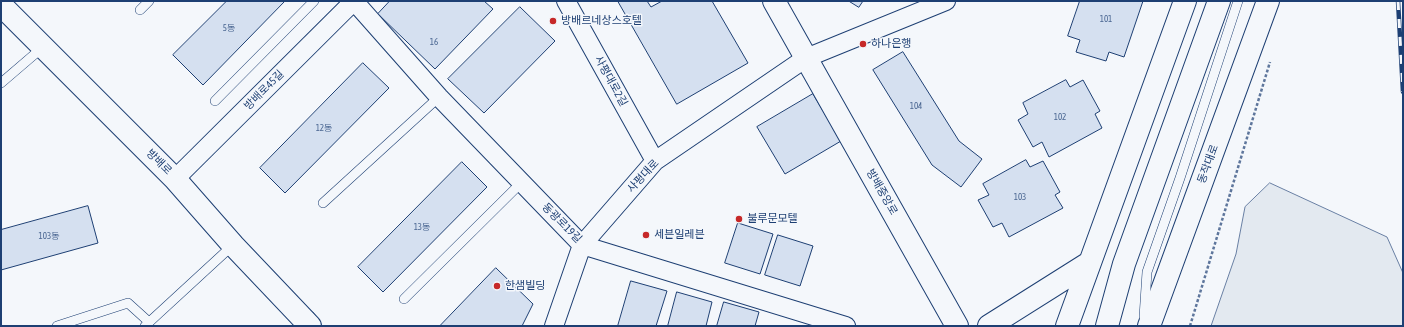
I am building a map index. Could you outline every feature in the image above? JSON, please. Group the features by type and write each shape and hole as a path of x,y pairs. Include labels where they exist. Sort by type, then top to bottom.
{"main road":[{"name":"방배중앙로","path":"774,1 958,326"},
{"path":"1067,326 1185,1"},
{"path":"1107,326 1124,264 1220,1"},
{"name":"동작대로","path":"1149,326 1268,1"},
{"name":"방배로","path":"1,5 175,179 307,324"},
{"path":"989,326 1089,263"}],"street":[{"name":"동광로19길","path":"354,1 439,97 582,244 846,326"},
{"name":"방배로45길","path":"175,179 354,1"},
{"name":"사평대로2길","path":"566,1 655,161"},
{"path":"806,58 946,1"},
{"name":"사평대로","path":"554,326 582,244 655,161 806,58"}],"lane":[{"path":"140,10 149,1"},
{"path":"215,101 314,1"},
{"name":"동작대로","path":"1143,326 1147,272 1180,178 1238,1"},
{"path":"1,82 43,46"},
{"path":"324,203 439,97"},
{"path":"404,299 522,182"},
{"path":"57,326 128,303 147,324 233,244"}],"path":[{"path":"1190,326 1270,61"}],"shaded area":[{"path":"1270,183 1387,237 1403,273 1403,326 1211,326 1236,254 1245,207"}],"building":[{"path":"227,1 285,1 203,85 173,55"},
{"path":"390,1 484,1 493,9 435,69 378,14"},
{"path":"618,1 647,1 651,7 662,1 712,1 748,63 677,104"},
{"path":"849,1 863,1 859,7"},
{"path":"1080,1 1143,1 1124,57 1109,52 1106,61 1076,52 1080,40 1068,36"},
{"path":"520,7 555,41 484,113 448,79"},
{"path":"903,52 959,141 982,159 961,187 932,165 873,70"},
{"path":"363,63 389,88 285,193 260,168"},
{"path":"1066,80 1070,87 1083,80 1100,111 1095,114 1102,128 1049,157 1042,142 1033,147 1018,120 1028,114 1023,103"},
{"path":"813,94 841,141 785,174 757,127"},
{"path":"1026,160 1030,167 1043,161 1060,192 1055,195 1063,208 1009,237 1002,223 993,227 978,200 989,195 983,184"},
{"path":"462,162 487,187 383,292 358,267"},
{"path":"88,206 98,243 1,270 1,230"},
{"path":"738,223 773,234 760,274 725,263"},
{"path":"778,235 813,246 800,286 765,275"},
{"name":"한샘빌딩","path":"496,268 533,304 522,326 440,326"},
{"path":"631,281 667,291 656,326 618,326"},
{"path":"677,292 712,302 706,326 668,326"},
{"path":"724,302 759,312 755,326 717,326"}],"railway":[{"path":"1398,1 1403,92"}],"place":[{"name":"방배르네상스호텔","path":"553,21"},
{"name":"하나은행","path":"863,44"},
{"name":"불루문모텔","path":"739,219"},
{"name":"세븐일레븐","path":"646,235"},
{"name":"한샘빌딩","path":"497,286"}]}
